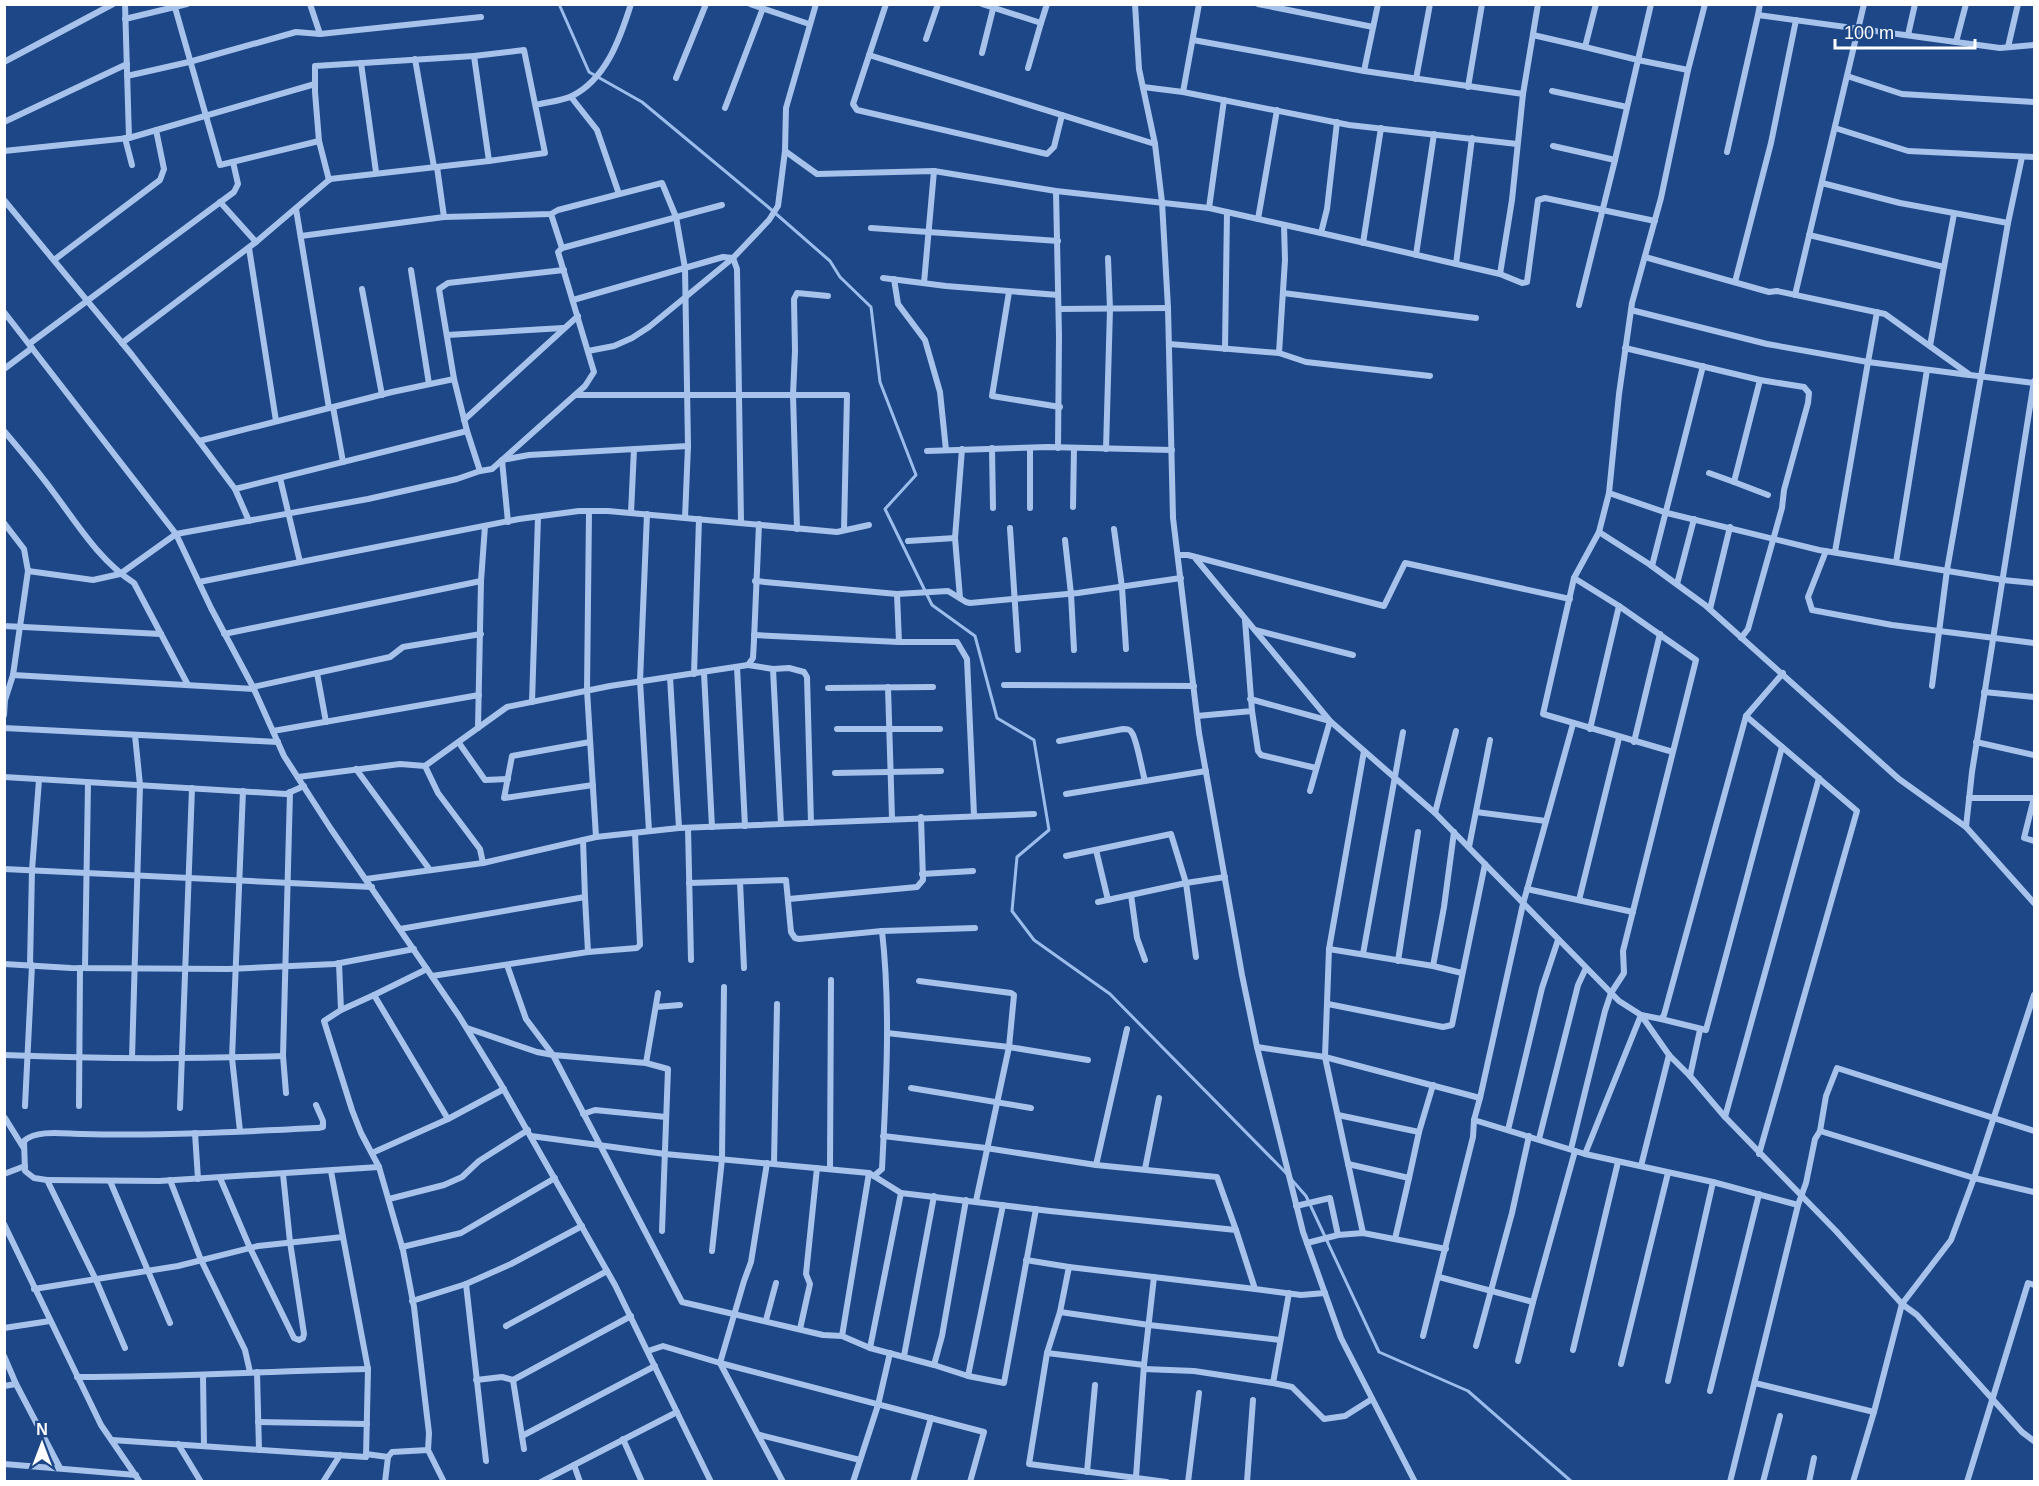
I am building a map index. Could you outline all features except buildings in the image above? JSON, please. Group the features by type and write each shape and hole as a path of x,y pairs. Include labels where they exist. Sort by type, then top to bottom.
{"street":[{"path":"4,62 113,4"},
{"path":"125,4 127,138 132,165"},
{"path":"125,19 187,4"},
{"path":"310,4 320,34"},
{"path":"536,105 571,97 592,83 603,69 621,34 631,4"},
{"path":"676,78 706,4"},
{"path":"750,4 809,24"},
{"path":"588,351 614,346 650,327 733,258 770,220 778,206 785,151 786,108 816,4"},
{"path":"886,4 853,104 860,111 1047,154 1054,147 1062,115"},
{"path":"926,39 938,4"},
{"path":"982,4 1041,23"},
{"path":"1028,68 1047,4"},
{"path":"1135,4 1139,69 1155,144 1162,202 1168,308 1173,519 1197,716 1242,975 1291,1186 1300,1206 1306,1243 1341,1338 1415,1482"},
{"path":"1183,92 1200,4"},
{"path":"1258,4 1373,27"},
{"path":"1364,71 1378,4"},
{"path":"1416,79 1430,4"},
{"path":"1468,87 1482,4"},
{"path":"1500,274 1512,200 1523,94 1538,4"},
{"path":"1585,47 1596,4"},
{"path":"1579,305 1651,4"},
{"path":"1673,752 1543,714 1574,578 1599,532 1609,493 1631,310 1655,221 1705,4"},
{"path":"1727,152 1760,4"},
{"path":"1795,295 1864,4"},
{"path":"1908,35 1916,4"},
{"path":"1956,42 1966,4"},
{"path":"2008,47 2018,4"},
{"path":"982,53 994,6"},
{"path":"174,7 220,165 319,141"},
{"path":"725,108 763,8"},
{"path":"1758,15 1956,42 2008,47 2034,45"},
{"path":"127,76 189,62 296,32 320,34 481,17"},
{"path":"1735,282 1771,143 1796,20"},
{"path":"1533,35 1688,70"},
{"path":"1193,40 1364,71 1523,94"},
{"path":"122,343 249,248 329,180 376,172 545,153 524,50 474,56 315,66 319,141 329,180"},
{"path":"869,55 1155,144"},
{"path":"474,56 489,161"},
{"path":"415,59 444,217"},
{"path":"362,63 376,172"},
{"path":"4,122 127,64"},
{"path":"1847,76 1902,94 2034,102"},
{"path":"4,151 127,138 315,84"},
{"path":"1143,87 1183,92 1337,122 1517,144"},
{"path":"1552,91 1627,107"},
{"path":"571,97 597,130 619,194"},
{"path":"1209,208 1224,100"},
{"path":"1258,219 1277,110"},
{"path":"1321,233 1327,209 1337,122"},
{"path":"1363,243 1381,128"},
{"path":"1835,128 1908,151 2034,157"},
{"path":"54,260 160,180 164,169 156,130"},
{"path":"1416,255 1434,134"},
{"path":"1456,264 1472,138"},
{"path":"1553,146 1615,160"},
{"path":"785,151 817,174 934,171 1056,191 1209,208 1500,274 1522,283 1527,282 1538,200 1545,198 1655,221"},
{"path":"1932,686 1947,570 2008,223 2022,157"},
{"path":"4,369 237,187 233,162"},
{"path":"924,283 934,171"},
{"path":"301,236 444,217 551,214 558,210 662,183 676,217 685,267 688,394 685,518"},
{"path":"1822,183 1954,214 2008,223"},
{"path":"1056,191 1060,407 1058,448"},
{"path":"4,200 199,441 234,489 249,521"},
{"path":"220,202 256,242"},
{"path":"28,571 93,580 120,574 176,534 457,479 492,469 585,386 594,372 558,252 562,248 722,205"},
{"path":"296,209 343,462"},
{"path":"1225,349 1227,212"},
{"path":"551,214 562,248"},
{"path":"1930,346 1954,214"},
{"path":"1279,353 1284,225"},
{"path":"871,228 1058,241"},
{"path":"1809,235 1944,267"},
{"path":"249,248 276,421"},
{"path":"573,300 723,257 733,258"},
{"path":"1645,257 1769,291 1885,314 1970,375"},
{"path":"733,258 738,269 741,522"},
{"path":"1106,449 1110,309 1107,258"},
{"path":"411,270 429,384"},
{"path":"480,471 454,379 439,289 447,283 564,270"},
{"path":"883,278 1058,295"},
{"path":"894,279 898,304 925,340 940,392 946,450"},
{"path":"362,289 382,395"},
{"path":"1009,292 992,396 1060,407"},
{"path":"797,530 793,395 794,299 797,293 828,296"},
{"path":"1283,293 1476,318"},
{"path":"1059,309 1168,308"},
{"path":"1631,310 1767,344 1869,362 2034,382 1976,742 1966,827"},
{"path":"4,312 176,534 278,742 298,777 466,1028 530,1133 631,1316 711,1482"},
{"path":"1835,552 1877,312"},
{"path":"464,420 578,316"},
{"path":"447,336 564,327"},
{"path":"1169,344 1279,353 1306,362 1430,376"},
{"path":"1625,348 1760,380 1804,387 1809,393 1784,490 1782,508 1748,629 1741,638"},
{"path":"1652,566 1703,366"},
{"path":"1896,562 1927,370"},
{"path":"199,441 331,407 454,379"},
{"path":"1734,482 1760,380"},
{"path":"575,395 847,395 844,530"},
{"path":"4,431 44,479 96,549 120,574 134,583 188,685"},
{"path":"234,489 467,431"},
{"path":"502,460 529,455 688,447"},
{"path":"927,451 992,448 1172,450"},
{"path":"992,448 993,508"},
{"path":"1030,448 1030,508"},
{"path":"1073,507 1074,448"},
{"path":"631,513 634,449"},
{"path":"960,598 955,538 962,449"},
{"path":"502,460 508,522"},
{"path":"1709,473 1767,495"},
{"path":"280,478 300,562"},
{"path":"1609,493 1666,513 1826,551 2034,583"},
{"path":"199,582 485,526 589,511 741,522 797,530 837,532 868,525"},
{"path":"589,511 587,690 596,837"},
{"path":"647,514 640,681 649,831"},
{"path":"532,702 538,517"},
{"path":"694,674 699,519"},
{"path":"1677,584 1694,519"},
{"path":"4,523 24,549 28,571 13,675 5,700 4,715"},
{"path":"748,665 753,658 759,524"},
{"path":"478,728 481,581 485,526"},
{"path":"1710,609 1730,527"},
{"path":"1010,528 1018,650"},
{"path":"1114,529 1122,587 1126,648"},
{"path":"1599,532 1652,566 1710,609 1899,779 1966,827 2034,903"},
{"path":"908,541 955,538"},
{"path":"1065,540 1074,650"},
{"path":"1826,551 1808,597 1812,610 2034,644"},
{"path":"1178,555 1188,555 1384,606 1406,563 1570,599"},
{"path":"1196,558 1330,722 1435,813 1619,1002 1641,1015 1706,1030 1782,747"},
{"path":"755,581 897,594 948,591 970,603 1071,594 1181,578"},
{"path":"1518,1360 1611,993 1624,973 1623,951 1696,660 1619,606 1574,578"},
{"path":"224,634 481,581"},
{"path":"897,594 899,642"},
{"path":"1590,729 1619,606"},
{"path":"1245,620 1250,699 1258,752 1261,755 1316,768"},
{"path":"4,626 161,634"},
{"path":"1255,630 1353,655"},
{"path":"13,675 253,688 390,657 403,647 481,634"},
{"path":"1634,742 1660,634"},
{"path":"754,635 899,642 957,642 967,659 974,815"},
{"path":"298,777 400,764 425,766 507,706 587,690 748,665 758,668 789,668 804,672 807,677 812,823"},
{"path":"737,667 745,826"},
{"path":"773,669 781,824"},
{"path":"318,673 326,722"},
{"path":"704,673 712,827"},
{"path":"1661,1019 1664,1015 1746,716 1783,673"},
{"path":"670,677 679,828"},
{"path":"1004,685 1194,686"},
{"path":"888,687 892,818"},
{"path":"828,688 933,687"},
{"path":"1984,693 2034,697"},
{"path":"273,731 479,695"},
{"path":"1250,699 1330,722"},
{"path":"1197,716 1252,711"},
{"path":"1746,716 1857,811 1759,1154"},
{"path":"1310,791 1330,722"},
{"path":"1423,1336 1473,1137 1474,1120 1523,904 1574,724"},
{"path":"4,728 278,742"},
{"path":"837,729 940,729"},
{"path":"1059,741 1129,730 1135,740 1145,781"},
{"path":"1364,954 1403,732"},
{"path":"1435,813 1456,732"},
{"path":"132,1058 140,785 135,735"},
{"path":"1579,900 1619,738"},
{"path":"1469,848 1490,740"},
{"path":"590,742 512,756 504,798 593,785"},
{"path":"1976,742 2034,755"},
{"path":"459,743 485,780 508,779"},
{"path":"1363,1233 1324,1057 1329,949 1364,752"},
{"path":"425,766 438,793 480,849 483,863"},
{"path":"356,768 430,870"},
{"path":"835,773 941,771"},
{"path":"1066,794 1206,771"},
{"path":"4,777 286,794 304,786"},
{"path":"1725,1117 1819,778"},
{"path":"25,1106 31,965 32,870 39,780"},
{"path":"79,1106 78,1058 88,783"},
{"path":"180,1108 192,788"},
{"path":"240,1131 232,1058 243,791"},
{"path":"286,1093 283,1056 290,792"},
{"path":"1969,798 2034,798 2024,838 2034,841"},
{"path":"1476,812 1546,821"},
{"path":"366,879 483,863 596,837 679,828 1034,814"},
{"path":"789,899 914,889 921,884 922,874 921,817"},
{"path":"688,828 691,960"},
{"path":"1398,961 1418,832"},
{"path":"1433,966 1454,832"},
{"path":"432,976 588,952 637,948 640,945 635,833"},
{"path":"1066,855 1171,834 1186,883 1196,957"},
{"path":"583,840 588,952"},
{"path":"1096,850 1108,900"},
{"path":"1328,1004 1443,1027 1452,1026 1485,864"},
{"path":"4,868 372,887"},
{"path":"922,874 973,871"},
{"path":"1098,902 1225,877"},
{"path":"689,883 784,879 788,882 791,932 795,938 882,931 975,928"},
{"path":"740,882 744,968"},
{"path":"1527,889 1633,912"},
{"path":"1131,895 1137,938 1145,960"},
{"path":"400,929 585,897"},
{"path":"842,1336 872,1175 882,1169 887,978 882,931"},
{"path":"1508,1130 1542,988 1558,940"},
{"path":"4,964 82,968 236,968 339,963 414,949"},
{"path":"1329,949 1462,973"},
{"path":"339,963 341,1010"},
{"path":"507,965 526,1019 553,1055 682,1302 823,1335 842,1336 870,1348 968,1376 1004,1383 1036,1209"},
{"path":"1539,1139 1578,985 1586,968"},
{"path":"427,969 341,1010 324,1021 352,1110 379,1167 402,1247 412,1301 429,1433 428,1450 444,1482"},
{"path":"830,1169 831,980"},
{"path":"919,981 1013,994 1015,998 1009,1047 976,1201"},
{"path":"712,1251 722,1159 724,987"},
{"path":"646,1063 658,993"},
{"path":"374,994 448,1119"},
{"path":"1853,1482 1902,1304 1951,1240 2034,997"},
{"path":"777,1004 770,1164 752,1262 720,1363 783,1482"},
{"path":"656,1007 680,1005"},
{"path":"1641,1015 1669,1055 1759,1154 1836,1231 1902,1304 1917,1315 2022,1432 2034,1441"},
{"path":"1585,1154 1641,1015"},
{"path":"466,1028 537,1052 646,1063 668,1069 662,1231"},
{"path":"1096,1165 1127,1029"},
{"path":"1690,1076 1700,1029"},
{"path":"887,1033 1009,1047 1088,1060"},
{"path":"1257,1047 1324,1057 1480,1098"},
{"path":"4,1055 182,1059 283,1056"},
{"path":"1641,1166 1669,1055"},
{"path":"1730,1482 1798,1205 1802,1197 1815,1139 1820,1131 1826,1096 1837,1068 2034,1131"},
{"path":"1395,1239 1419,1132 1433,1085"},
{"path":"910,1088 1031,1108"},
{"path":"372,1153 448,1119 504,1089"},
{"path":"1144,1169 1159,1098"},
{"path":"316,1105 323,1121 323,1127 195,1133 30,1136 24,1142 23,1147 25,1171 29,1176 47,1180 110,1181 220,1178 379,1167"},
{"path":"584,1114 595,1110 666,1118"},
{"path":"1338,1115 1419,1132"},
{"path":"5,1118 23,1147"},
{"path":"1474,1120 1585,1154 1713,1182 1798,1205"},
{"path":"1820,1131 1974,1178 2034,1192"},
{"path":"195,1133 198,1179"},
{"path":"389,1199 444,1185 462,1177 479,1161 530,1133 665,1154 872,1175 901,1193 1236,1230"},
{"path":"883,1136 986,1148 1096,1165 1217,1177 1255,1289"},
{"path":"1476,1346 1512,1212 1529,1137"},
{"path":"1574,1350 1618,1162"},
{"path":"1348,1164 1409,1178"},
{"path":"4,1174 25,1166"},
{"path":"800,1329 810,1284 806,1274 817,1168"},
{"path":"112,1440 366,1457 368,1369 331,1171"},
{"path":"1621,1364 1668,1173"},
{"path":"220,1178 250,1248 294,1338 299,1340 304,1334 290,1242 283,1174"},
{"path":"402,1247 461,1233 555,1178"},
{"path":"47,1180 96,1280 125,1348"},
{"path":"170,1180 201,1260 245,1350 253,1372 259,1450"},
{"path":"110,1181 170,1323"},
{"path":"1668,1381 1713,1182"},
{"path":"870,1348 901,1193"},
{"path":"1710,1390 1759,1194"},
{"path":"904,1356 934,1196"},
{"path":"1300,1206 1329,1198 1335,1236"},
{"path":"934,1365 942,1336 966,1200"},
{"path":"968,1376 1003,1205"},
{"path":"4,1224 101,1425 140,1482"},
{"path":"412,1301 466,1284 511,1264 582,1226"},
{"path":"1306,1243 1335,1236 1363,1233 1446,1249"},
{"path":"34,1289 148,1271 250,1248 344,1236"},
{"path":"1026,1260 1289,1293 1325,1293"},
{"path":"1069,1267 1060,1312 1047,1353 1029,1464 1167,1482"},
{"path":"506,1326 607,1270"},
{"path":"1136,1477 1144,1367 1154,1277"},
{"path":"1439,1277 1533,1302"},
{"path":"766,1320 776,1283"},
{"path":"1967,1482 2028,1283 2034,1284"},
{"path":"466,1284 486,1461"},
{"path":"1273,1383 1289,1293"},
{"path":"1060,1312 1280,1340"},
{"path":"476,1380 502,1377 513,1380 631,1316"},
{"path":"4,1329 50,1321"},
{"path":"648,1351 663,1346 984,1432 969,1482"},
{"path":"853,1482 878,1405 890,1353"},
{"path":"1047,1353 1273,1383 1292,1388 1324,1419 1345,1416 1372,1399"},
{"path":"4,1356 60,1468"},
{"path":"522,1436 655,1366"},
{"path":"77,1377 164,1377 368,1369"},
{"path":"202,1375 204,1446"},
{"path":"513,1380 524,1449"},
{"path":"1755,1383 1874,1412"},
{"path":"4,1386 16,1384"},
{"path":"1087,1472 1095,1385"},
{"path":"1188,1482 1199,1393"},
{"path":"1247,1482 1253,1400"},
{"path":"541,1482 677,1412"},
{"path":"1763,1482 1780,1416"},
{"path":"914,1482 932,1418"},
{"path":"258,1422 367,1424"},
{"path":"760,1436 860,1460"},
{"path":"623,1439 642,1482"},
{"path":"178,1444 201,1482"},
{"path":"385,1482 388,1457 392,1452 428,1450"},
{"path":"366,1454 388,1457"},
{"path":"323,1482 340,1455"},
{"path":"1809,1482 1814,1458"},
{"path":"4,1464 136,1475"},
{"path":"574,1465 580,1482"}],"waterway":[{"path":"559,4 589,72 642,102 767,206 830,261 840,277 871,307 880,382 916,475 885,509 932,605 975,636 997,718 1034,740 1049,830 1017,857 1012,911 1034,940 1110,994 1287,1174"},
{"path":"1291,1179 1306,1196 1379,1352 1468,1391 1572,1482"}]}
